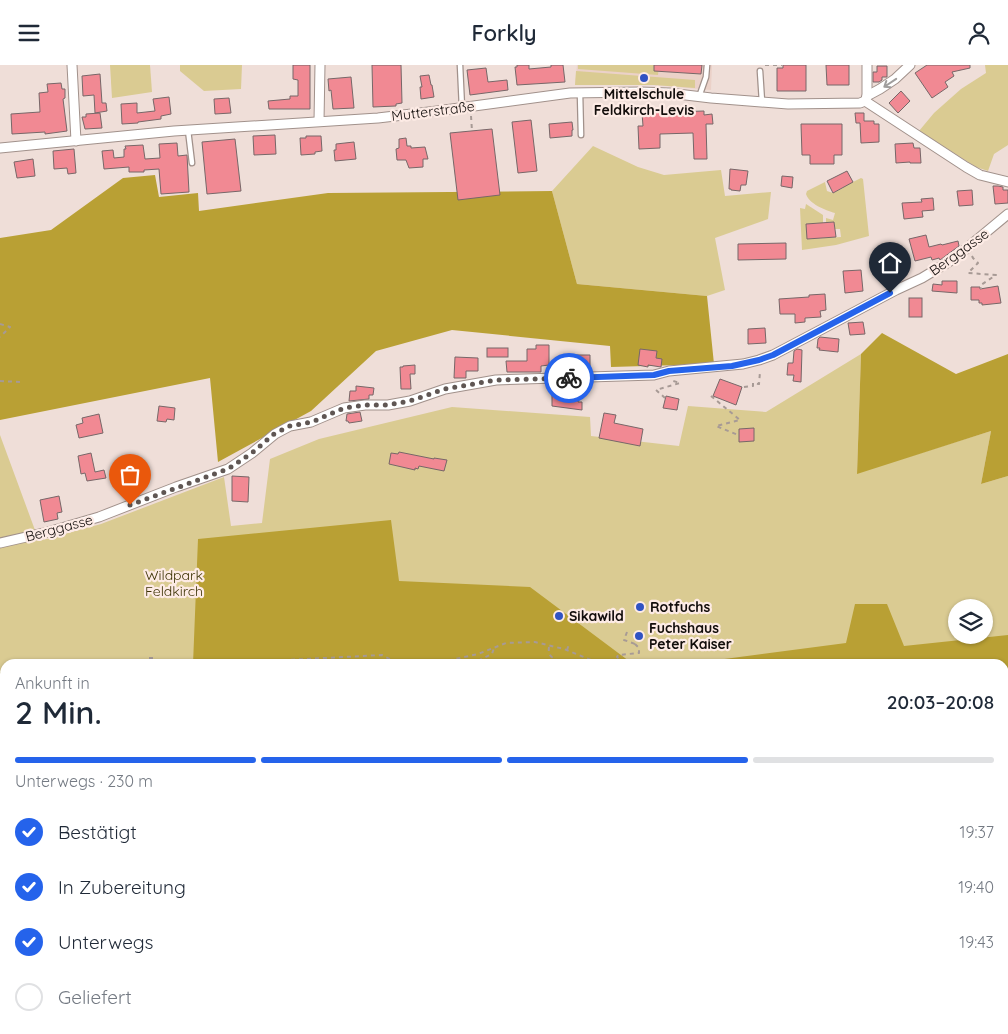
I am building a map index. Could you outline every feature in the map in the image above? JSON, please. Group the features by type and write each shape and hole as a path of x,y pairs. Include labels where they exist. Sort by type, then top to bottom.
{"street":[{"path":"72,65 76,141"},
{"path":"320,65 320,121"},
{"path":"866,99 867,65"},
{"path":"866,99 896,79 910,65"},
{"name":"Mutterstraße","path":"0,148 188,130 378,118 580,93 669,93 788,104 860,103 866,99"},
{"path":"866,99 966,167 980,175 1008,182"},
{"path":"0,140 0,148"},
{"name":"Berggasse","path":"0,543 48,532 99,517 228,469 252,453 274,434 290,426 312,422 344,408 365,405 388,405 410,401 445,389 496,380 654,375 669,371 732,366 759,360 922,278 955,258 1008,215"}],"lane":[{"path":"460,65 466,107"},
{"path":"699,97 706,77 707,65"},
{"path":"760,71 762,102"},
{"path":"580,93 581,135"},
{"path":"188,130 192,163"}],"path":[{"path":"760,71 760,65 782,65"},
{"path":"466,107 472,131"},
{"path":"628,115 636,116"},
{"path":"972,253 973,258 978,263 968,273 996,275 981,285 981,289"},
{"path":"0,324 10,327 0,337"},
{"path":"744,387 753,386 753,383 759,383 760,372"},
{"path":"665,379 680,383 656,389 665,398"},
{"path":"0,381 20,382"},
{"path":"711,396 740,420 716,426 738,435"},
{"path":"619,659 618,655 639,653 635,644 624,640 627,631"},
{"path":"635,644 638,641"},
{"path":"453,659 478,654 506,643 535,642 567,650 589,659"},
{"path":"567,650 570,644"},
{"path":"550,646 549,651 554,659"},
{"path":"482,659 492,654 494,648"},
{"path":"306,659 382,655 390,659"}],"shaded area":[{"name":"Mittelschule Feldkirch-Levis","path":"577,65 712,65 711,90 654,85 575,85"},
{"path":"155,175 159,197 198,193 199,211 328,193 552,191 577,284 707,296 714,364 611,367 610,346 452,330 376,351 311,411 218,462 210,378 0,420 0,238 51,230 123,178"},
{"path":"882,333 956,374 1008,354 1008,476 981,484 991,431 857,474 861,354"},
{"path":"391,520 399,581 530,587 626,659 193,659 198,539"},
{"path":"855,604 887,604 904,646 948,641 948,644 993,644 993,637 1008,635 1008,659 725,659 846,643"}],"green space":[{"path":"110,65 150,65 152,92 112,98"},
{"path":"180,65 242,65 241,89 204,91 180,71"},
{"path":"578,65 659,65 658,75 578,69"},
{"path":"985,65 1008,65 1008,145 994,154 988,171 976,167 919,131 934,113 961,89 986,73"},
{"path":"576,71 695,80 695,88 654,85 575,85"},
{"path":"593,146 638,167 664,175 721,170 725,196 771,192 768,219 715,238 725,290 707,296 577,284 552,191"},
{"path":"861,178 863,179 869,236 836,245 802,250 800,208 805,209 806,204 823,215 823,223 806,224 808,239 841,237 840,229 835,229 834,222 826,222 826,218 833,220 835,213 810,201 806,194 807,191 825,182 827,191 833,193"},
{"name":"Wildpark Feldkirch","path":"861,354 857,473 991,431 981,484 1008,476 1008,659 0,659 0,435 39,541 101,524 224,477 231,526 262,523 270,459 319,439 452,407 590,417 591,436 679,446 688,406 766,412"}],"building":[{"path":"293,65 310,65 310,109 269,109 268,101 290,99 290,96 298,96 298,80 293,79"},
{"path":"372,65 401,65 402,103 396,104 396,106 373,107"},
{"path":"517,65 529,65 529,69 563,65 565,82 517,85 515,67"},
{"path":"654,65 702,65 701,74 654,71"},
{"path":"783,65 806,65 806,91 777,91 777,68 783,68"},
{"path":"826,65 849,65 849,85 827,85"},
{"path":"927,65 970,65 970,68 952,72 954,76 945,82 948,87 932,98 915,73"},
{"path":"877,66 887,66 887,77 882,77 882,80 879,82 873,82 873,72 877,72"},
{"path":"486,68 488,82 507,80 508,90 470,95 467,70"},
{"path":"100,74 102,103 106,103 107,111 95,113 94,95 83,96 82,76"},
{"path":"429,75 434,97 421,99 420,87 422,87 420,76"},
{"path":"351,77 354,108 333,109 328,79"},
{"path":"61,83 62,89 65,89 65,98 63,99 67,131 45,134 45,132 12,134 11,114 40,112 39,93 48,92 47,84"},
{"path":"901,91 910,101 898,113 889,103"},
{"path":"169,97 171,114 161,116 161,119 122,124 121,104 137,103 137,113 155,111 153,99"},
{"path":"229,98 231,113 215,114 214,99"},
{"path":"704,111 704,115 712,114 713,124 706,124 707,159 694,159 693,133 660,134 660,148 639,149 638,126 643,126 642,113"},
{"path":"100,113 102,128 85,129 82,117 86,117 86,114"},
{"path":"855,113 864,113 864,121 874,121 874,124 879,124 879,142 861,143 860,123 856,123"},
{"path":"531,120 537,171 518,173 512,122"},
{"path":"572,122 572,136 550,138 549,124"},
{"path":"801,124 842,124 842,155 834,155 834,164 810,164 810,155 802,155"},
{"path":"492,129 500,195 458,200 450,133"},
{"path":"275,135 276,154 254,155 253,136"},
{"path":"306,136 321,136 322,151 315,152 315,154 301,155 300,138 306,138"},
{"path":"406,138 407,146 411,146 411,148 425,147 428,159 423,159 423,167 409,168 406,160 397,160 396,149 399,148 399,139"},
{"path":"235,139 241,191 207,194 202,142"},
{"path":"354,142 356,159 335,161 334,150 336,150 336,144"},
{"path":"177,143 178,156 187,155 189,192 161,194 159,169 129,172 129,167 104,169 102,151 113,150 114,158 124,157 125,146 143,145 145,159 160,158 159,144"},
{"path":"913,143 914,148 920,148 921,163 896,163 895,144"},
{"path":"74,149 76,173 68,174 67,168 54,169 53,151"},
{"path":"33,159 35,176 17,178 14,162"},
{"path":"730,169 748,171 746,185 741,185 740,191 729,189"},
{"path":"847,171 853,182 833,193 827,181"},
{"path":"782,176 793,177 792,188 781,186"},
{"path":"993,186 1003,187 1003,190 1008,190 1008,203 995,204"},
{"path":"972,190 973,205 959,206 957,191"},
{"path":"933,198 934,210 922,211 923,217 904,219 902,203 922,202 921,199"},
{"path":"834,222 836,237 807,239 806,224"},
{"path":"926,235 929,247 958,241 959,246 940,260 939,258 932,260 931,257 915,261 909,239"},
{"path":"786,243 786,259 738,260 738,244"},
{"path":"861,270 863,291 845,293 843,271"},
{"path":"942,281 957,281 957,293 932,291 933,284 942,285"},
{"path":"998,286 1001,303 982,305 982,303 979,303 979,300 971,300 971,287 980,287 980,289"},
{"path":"825,294 826,310 820,311 821,317 805,318 805,322 795,323 795,314 780,314 779,299"},
{"path":"909,298 922,298 922,317 909,317"},
{"path":"863,322 865,334 850,335 848,323"},
{"path":"765,328 766,343 748,344 748,329"},
{"path":"820,337 839,339 838,352 819,350 820,348 817,348"},
{"path":"536,345 549,345 549,365 541,366 541,372 507,372 506,361 527,361 527,349 536,349"},
{"path":"487,348 508,348 508,357 487,357"},
{"path":"640,349 657,351 656,358 662,359 661,367 638,365"},
{"path":"797,349 802,350 801,382 793,381 794,375 787,375 788,363 793,363 794,351"},
{"path":"575,355 590,355 590,368 569,367 569,358 574,359"},
{"path":"455,357 478,358 478,371 466,371 466,378 454,378"},
{"path":"415,365 415,374 410,374 411,389 401,389 400,367"},
{"path":"720,379 742,387 736,405 713,396"},
{"path":"356,386 374,388 373,395 369,395 369,399 349,401 350,391 356,391"},
{"path":"552,392 579,395 578,402 582,402 582,410 552,406"},
{"path":"666,396 679,399 677,410 663,408"},
{"path":"159,406 175,408 174,420 167,419 166,422 157,421"},
{"path":"360,412 362,421 349,423 346,421 347,414"},
{"path":"604,413 616,415 614,423 643,429 640,446 599,438"},
{"path":"99,414 103,433 79,438 76,425 83,423 82,418"},
{"path":"754,428 754,441 739,442 739,429"},
{"path":"399,452 447,460 444,471 419,466 415,470 389,464 391,453 398,454"},
{"path":"91,453 95,472 104,470 106,478 87,481 85,473 81,474 78,456"},
{"path":"232,476 249,477 248,502 232,501"},
{"path":"59,496 62,512 57,513 58,519 44,522 40,500"}],"way so far":[{"path":"130,505 228,469 252,453 274,434 290,426 312,422 344,408 365,405 388,405 410,401 445,389 496,380 569,378"}],"place":[{"name":"Mittelschule Feldkirch-Levis","path":"644,78"},
{"name":"Rotfuchs","path":"640,607"},
{"name":"Sikawild","path":"559,616"},
{"name":"Fuchshaus Peter Kaiser","path":"639,636"}],"route":[{"path":"569,378 654,375 669,371 732,366 759,360 803,340 890,293"}]}
